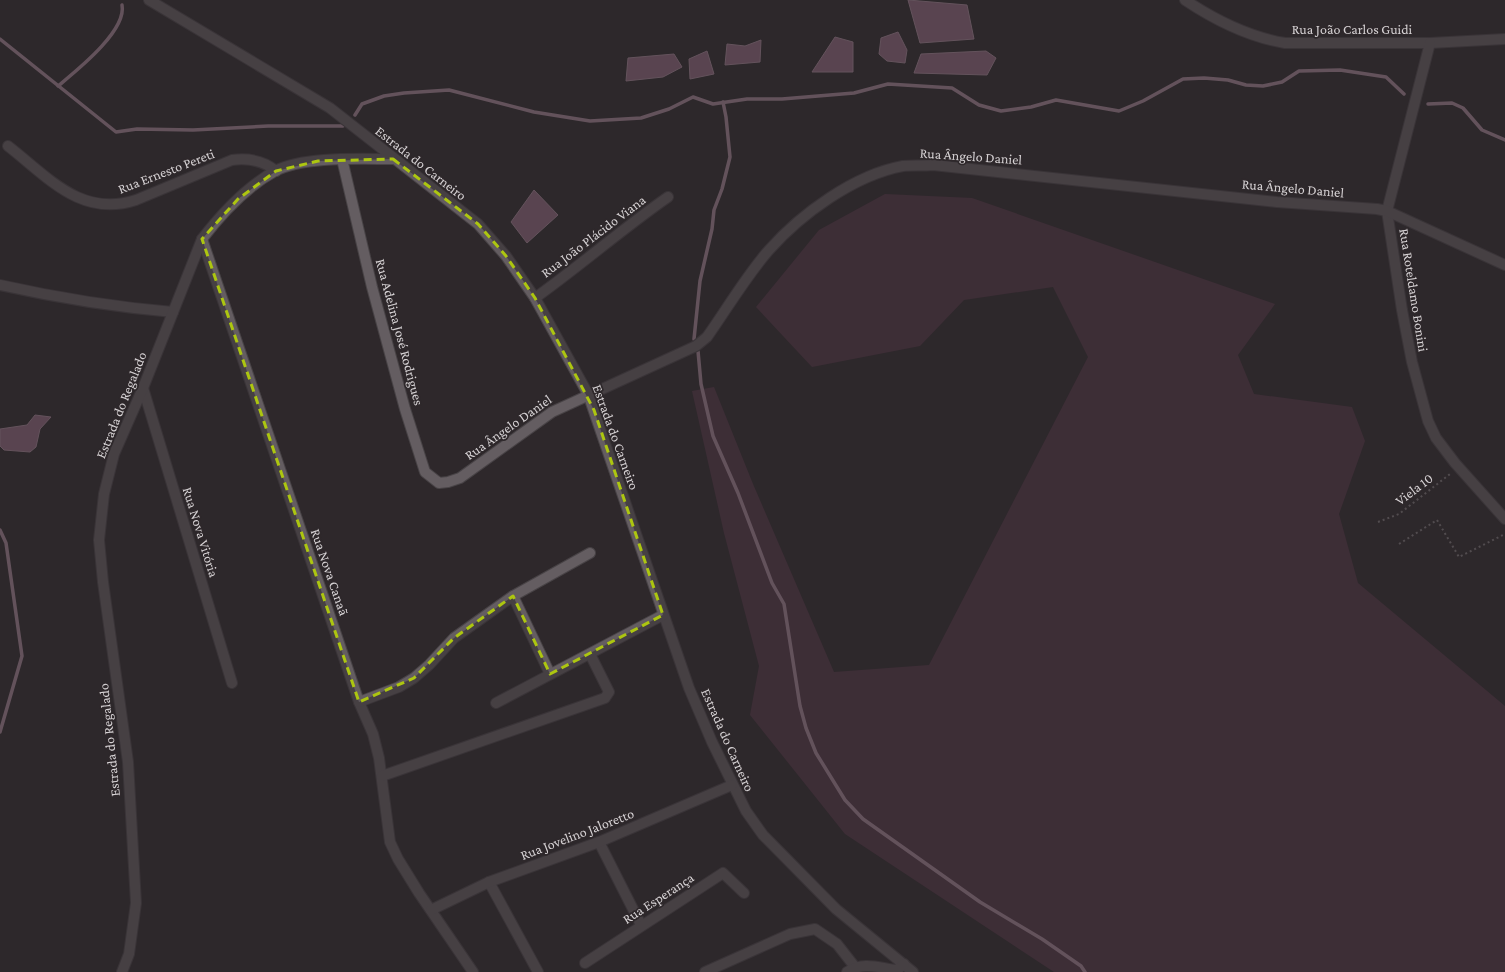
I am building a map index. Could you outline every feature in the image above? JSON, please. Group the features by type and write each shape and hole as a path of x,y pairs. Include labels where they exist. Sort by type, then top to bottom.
{"street":[{"name":"Estrada do Carneiro","path":"148,0 330,108 393,159 478,224 506,256 536,298 588,394 690,688 732,785 746,811 763,835 836,909 899,969 913,972"},
{"name":"Rua João Carlos Guidi","path":"1185,0 1204,13 1250,34 1268,40 1302,44 1430,43 1505,39"},
{"name":"Rua Roteldamo Bonini","path":"1430,43 1386,211 1412,362 1428,421 1436,438 1458,467 1505,519"},
{"name":"Rua Ernesto Pereti","path":"8,146 69,193 90,203 104,206 120,206 232,160 244,159 258,161 268,164 276,171"},
{"name":"Estrada do Regalado","path":"122,972 129,954 136,904 128,762 103,582 99,540 104,494 114,454 143,388 202,239 217,220 238,199 276,171 294,165 342,159 393,159"},
{"name":"Rua Adelina José Rodrigues","path":"342,159 374,295 405,408 425,472 439,483 460,478"},
{"name":"Rua Ângelo Daniel","path":"460,478 552,412 588,394 696,346 708,337 768,251 798,222 845,188 876,173 904,166 933,165 1277,202 1386,211 1505,265"},
{"name":"Rua João Plácido Viana","path":"536,298 576,269 615,235 668,197"},
{"name":"Rua Nova Canaã","path":"202,239 359,702 375,740 382,776 390,842 398,859 473,972"},
{"path":"0,286 54,297 112,306 173,312"},
{"name":"Rua Nova Vitória","path":"143,388 232,683"},
{"path":"359,702 399,687 414,678 429,665 454,638 513,596 590,553"},
{"path":"513,596 550,674"},
{"path":"496,703 664,615"},
{"path":"382,776 605,698 609,692 590,654"},
{"name":"Rua Jovelino Jaloretto","path":"432,910 489,882 599,842 732,785"},
{"path":"599,842 641,925"},
{"name":"Rua Esperança","path":"585,963 641,925 723,873 744,893"},
{"path":"489,882 538,972"},
{"path":"705,972 790,934 815,929 823,932 837,944 851,970 865,965 899,969"}],"path":[{"name":"Viela 10","path":"1378,522 1399,514 1458,467"},
{"path":"1399,544 1437,520 1459,557 1505,534"}],"highlighted area":[{"path":"393,159 478,224 506,256 535,298 594,410 663,615 550,674 513,596 454,638 414,678 359,702 202,239 238,199 276,171 318,161"}],"shaded area":[{"path":"908,0 967,5 974,39 920,43"},
{"path":"898,32 907,50 905,63 887,61 879,54 881,38"},
{"path":"835,37 853,42 853,72 812,72"},
{"path":"761,40 760,62 725,65 727,44 745,46"},
{"path":"707,51 714,74 690,79 689,59"},
{"path":"986,51 996,58 987,75 914,73 921,54"},
{"path":"674,54 682,67 663,77 626,81 628,58"},
{"path":"534,190 558,215 527,243 511,222"},
{"path":"885,194 972,198 1275,304 1238,355 1254,394 1352,407 1365,441 1339,514 1358,583 1505,706 1505,972 1054,972 845,834 750,715 759,666 724,533 692,391 714,387 753,484 834,672 929,665 1088,357 1053,287 964,300 920,346 812,367 756,307 819,230"},
{"path":"35,415 51,417 40,429 36,447 30,452 4,450 0,446 0,429 27,425"}],"waterway":[{"path":"58,86 99,50 109,38 117,27 121,15 122,5"},
{"path":"0,39 116,132 137,129 193,130 268,126 343,126"},
{"path":"355,115 362,104 384,96 449,90 534,112 590,121 641,118 669,109 693,97 713,104 747,99 782,99 854,93 888,84 952,88 979,105 1001,111 1031,107 1056,100 1119,111 1143,101 1183,79 1204,78 1228,80 1246,85 1263,86 1282,82 1299,71 1340,70 1386,77 1404,94"},
{"path":"694,339 700,281 712,229 714,210 722,189 730,157 723,102"},
{"path":"1428,104 1452,103 1463,108 1482,130 1505,140"},
{"path":"698,351 701,384 713,436 738,493 772,583 784,604 800,706 806,728 816,753 845,800 863,819 980,902 1042,939 1081,966 1085,972"},
{"path":"0,530 6,543 22,656 0,732"}]}
